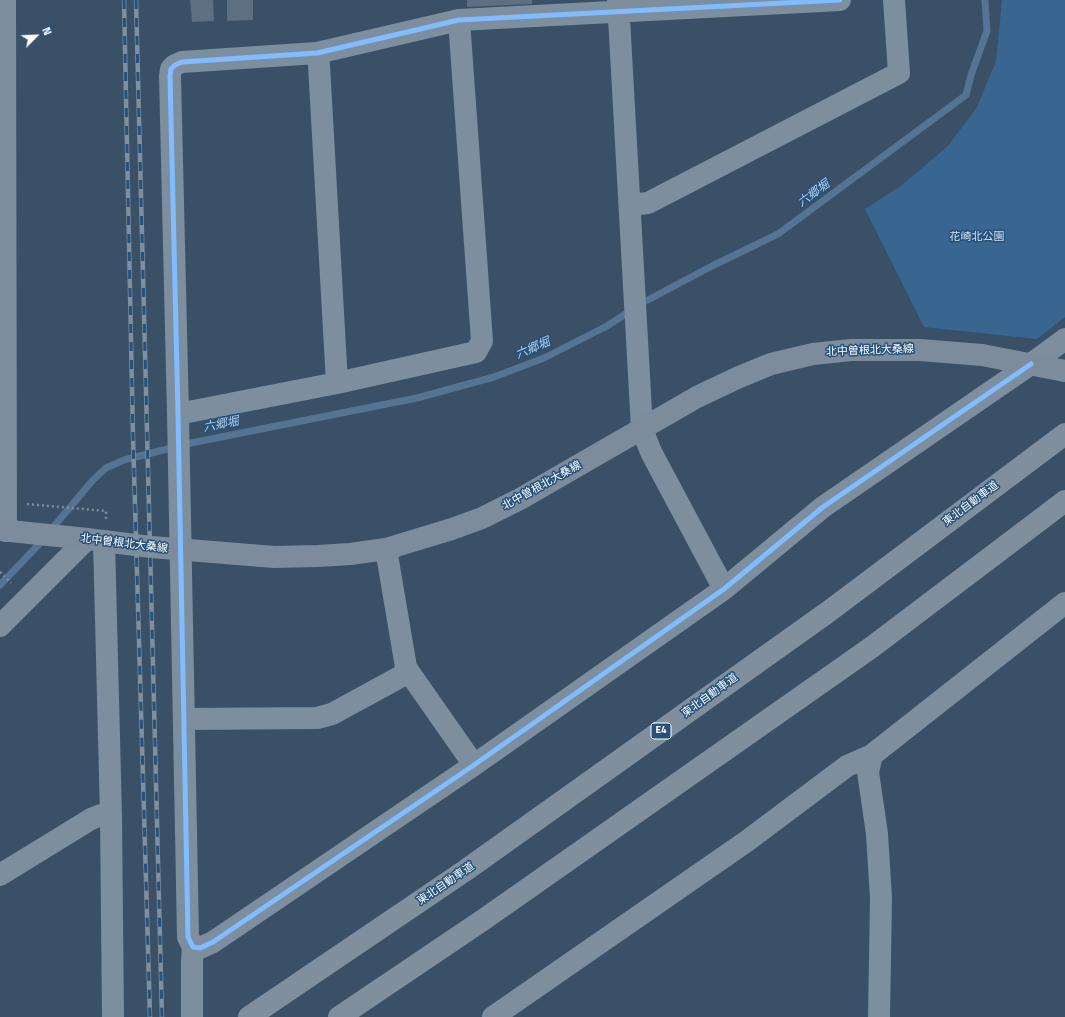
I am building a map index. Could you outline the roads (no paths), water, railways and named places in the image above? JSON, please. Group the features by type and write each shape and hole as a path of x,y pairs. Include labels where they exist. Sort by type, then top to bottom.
{"highway":[{"name":"東北自動車道","path":"250,1017 466,870 822,616 1065,434"},
{"path":"339,1017 483,920 872,647 1065,502"}],"main road":[{"name":"北中曽根北大桑線","path":"11,531 92,535 180,550 274,557 350,554 386,549 452,530 482,518 520,499 697,397 771,364 813,354 851,350 920,350 982,355 1032,364 1065,372"}],"street":[{"path":"5,0 11,531"},
{"path":"192,1017 193,947 188,937 171,69 175,64 182,62 317,53 459,20 618,6 840,0"},
{"path":"630,205 648,203 898,73 894,0"},
{"path":"618,6 642,429 651,452 724,589"},
{"path":"178,423 337,383 476,352 482,340 459,20"},
{"path":"317,53 319,65 337,383"},
{"path":"193,947 200,948 213,942 474,765 724,589 824,507 1032,364 1065,339"},
{"path":"0,626 92,535"},
{"path":"92,535 111,816 110,1017"},
{"path":"386,549 406,666 474,765"},
{"path":"493,1017 747,841 847,766 872,755 1065,603"},
{"path":"184,719 317,718 332,714 409,672"},
{"path":"872,755 868,772 877,834 882,898 879,1017"},
{"path":"0,875 91,819 101,815 111,816"}],"waterway":[{"name":"六郷堀","path":"50,531 93,480 106,468 124,460 191,443 417,398 494,377 544,358 607,326 644,302 712,266 778,234 966,95 971,75 987,31 985,0"},
{"name":"六郷堀","path":"0,585 44,539"}],"railway":[{"path":"124,0 133,436 150,1017"},
{"path":"136,0 162,1017"}],"park label":[{"name":"花崎北公園","path":"977,237"}]}
